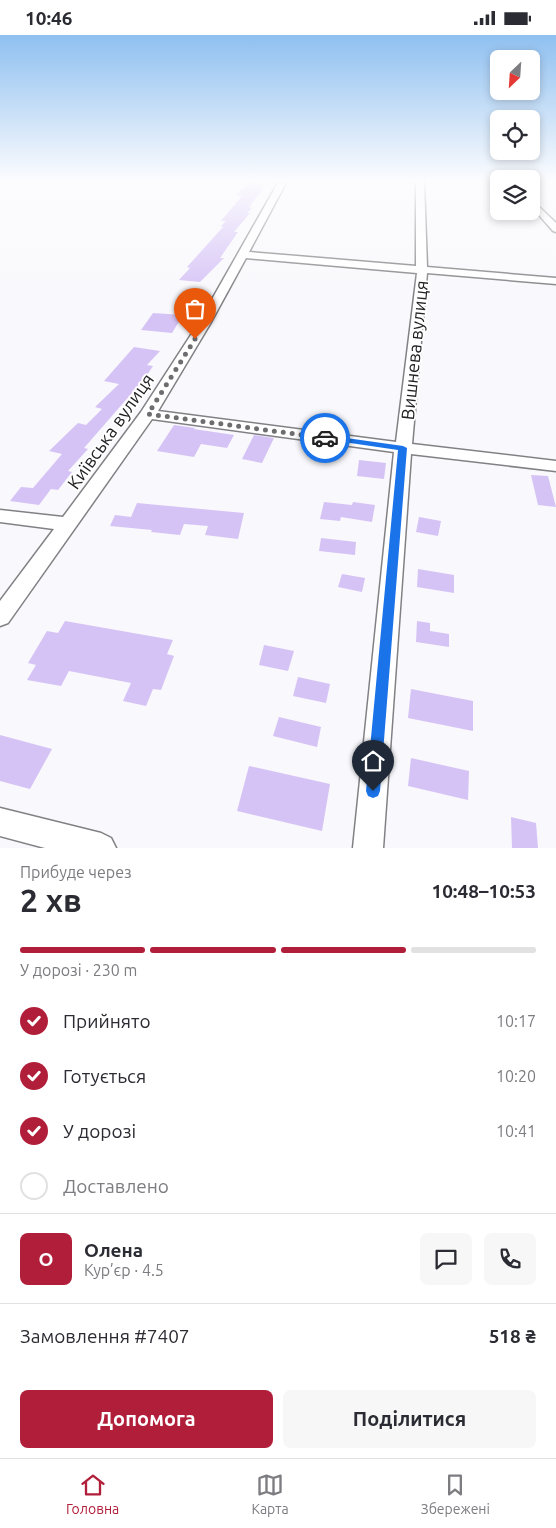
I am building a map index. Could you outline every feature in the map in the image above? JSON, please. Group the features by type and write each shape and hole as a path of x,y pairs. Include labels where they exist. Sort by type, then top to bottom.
{"street":[{"name":"Київська вулиця","path":"0,617 66,523 148,414 204,324 263,219"},
{"name":"Вишнева вулиця","path":"368,848 403,448 422,270 421,219"},
{"path":"547,219 556,229"},
{"path":"244,255 556,281"},
{"path":"148,414 556,466"},
{"path":"0,516 66,523"},
{"path":"0,822 101,848"}],"building":[{"path":"223,219 245,219 234,232 238,232 220,258 224,258 200,282 179,280 190,268 187,267 223,227 221,226 226,221 221,221"},
{"path":"153,313 183,315 172,333 141,330"},
{"path":"134,347 160,351 147,365 153,366 145,378 84,448 88,449 68,471 72,472 58,490 51,489 39,505 10,501 21,487 33,488 62,454 49,451 78,423 86,425 102,409 95,407 119,384 104,381"},
{"path":"174,425 234,435 227,448 201,444 194,457 157,451"},
{"path":"254,435 274,438 262,463 242,459"},
{"path":"359,460 386,463 384,479 357,476"},
{"path":"531,475 548,476 556,507 538,505"},
{"path":"324,502 352,505 353,502 375,505 372,522 341,517 340,521 320,519"},
{"path":"137,503 244,513 238,539 205,535 208,526 184,524 180,535 110,526 115,515 131,517"},
{"path":"419,517 441,521 438,536 416,532"},
{"path":"321,538 356,542 355,555 319,551"},
{"path":"418,569 454,575 454,593 417,587"},
{"path":"342,574 365,578 362,592 338,587"},
{"path":"65,621 173,640 167,654 174,656 161,690 153,689 146,706 123,701 131,683 69,671 61,686 27,680 36,665 28,663 47,631 58,633"},
{"path":"417,621 430,623 430,631 449,634 449,647 416,642"},
{"path":"264,645 294,651 288,671 259,665"},
{"path":"298,677 330,684 326,703 293,696"},
{"path":"411,689 473,701 473,731 408,718"},
{"path":"279,717 321,727 317,747 273,736"},
{"path":"0,735 52,749 30,789 0,781"},
{"path":"411,758 469,771 468,800 408,786"},
{"path":"249,766 330,784 322,831 237,811"},
{"path":"511,817 536,823 538,848 512,848"}],"way so far":[{"path":"195,339 148,414 325,438"}],"route":[{"path":"325,438 403,448 373,791"}]}
